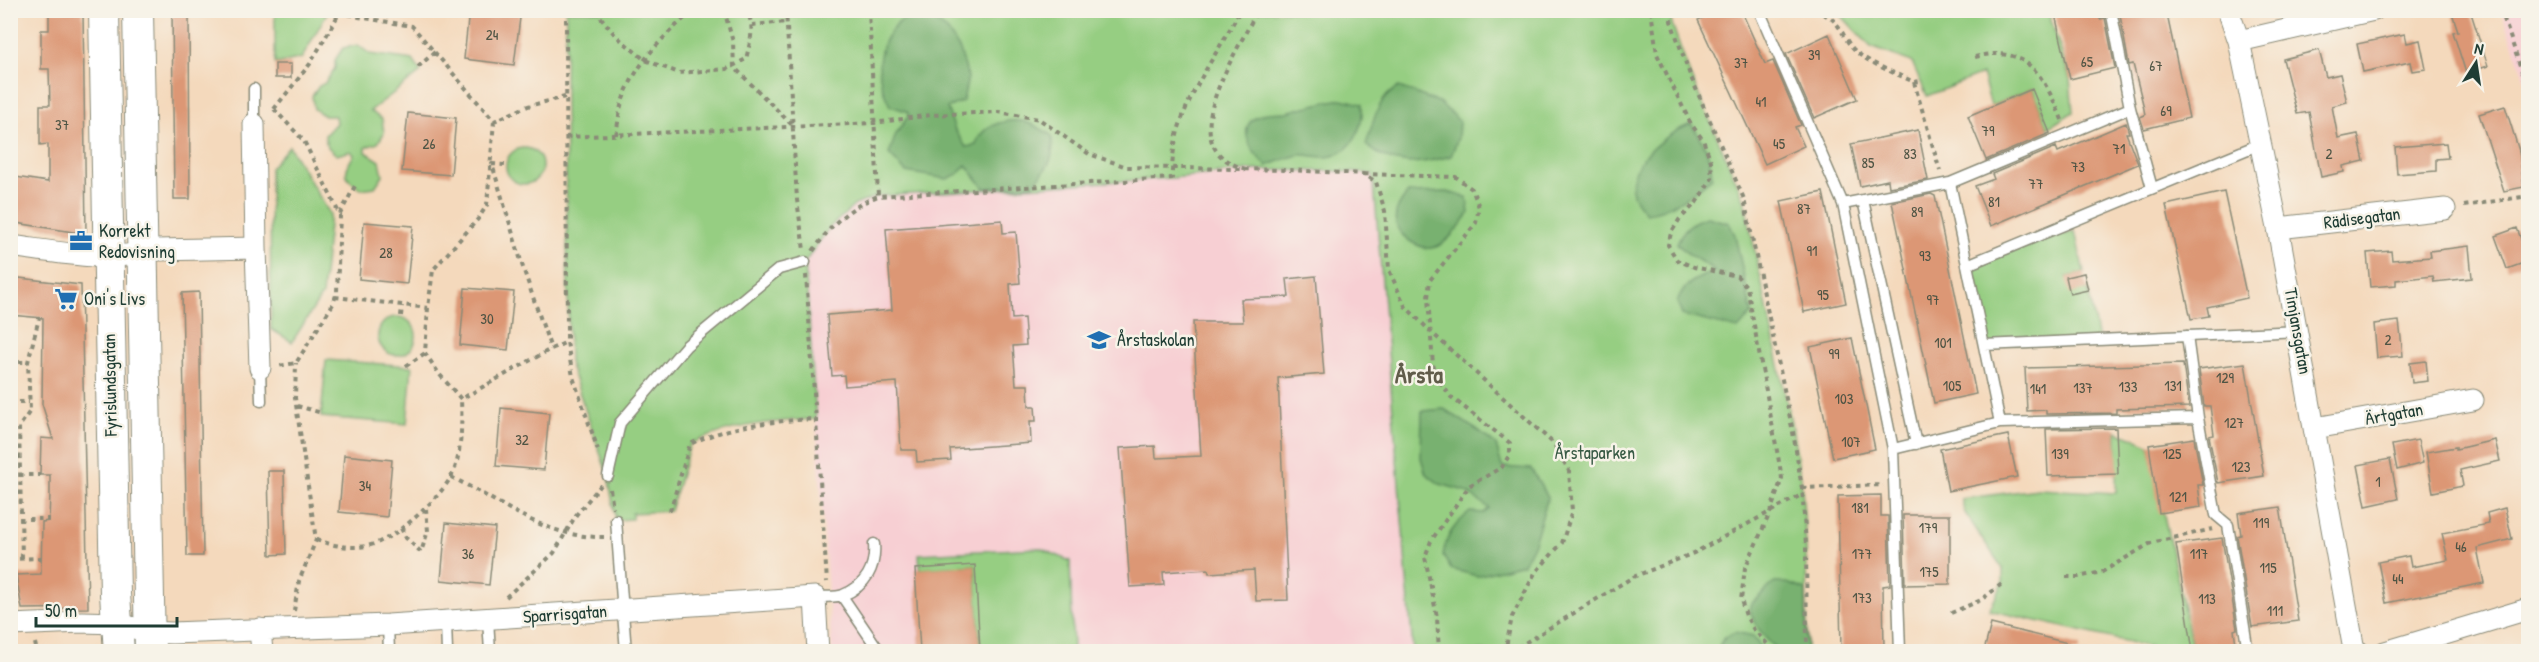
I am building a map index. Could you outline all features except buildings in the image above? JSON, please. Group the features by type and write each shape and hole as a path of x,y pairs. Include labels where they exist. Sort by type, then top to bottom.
{"main road":[{"name":"Fyrislundsgatan","path":"104,10 118,637"},
{"name":"Fyrislundsgatan","path":"138,10 149,642"}],"street":[{"name":"Timjansgatan","path":"2228,10 2239,41 2278,228 2355,651"},
{"path":"2239,41 2374,10"},
{"path":"255,124 260,368"},
{"name":"Rädisegatan","path":"2278,228 2445,208"},
{"path":"10,246 81,256 143,254 156,250 256,248"},
{"name":"Ärtgatan","path":"2315,428 2473,400"},
{"path":"818,651 821,596"},
{"name":"Sparrisgatan","path":"10,625 82,622 118,637 149,642 260,629 446,622 821,596"},
{"path":"2385,651 2529,609"},
{"path":"260,629 262,651"}],"lane":[{"path":"1759,10 1843,204 1893,449 1900,651"},
{"path":"2111,10 2130,108 2152,188"},
{"path":"254,89 255,124"},
{"path":"1843,204 1947,183 2130,108"},
{"path":"1967,265 2260,144"},
{"path":"1947,183 1967,265 2000,423"},
{"path":"1863,200 1916,444"},
{"path":"608,476 620,423 686,346 779,268 806,262"},
{"path":"1984,345 2298,331"},
{"path":"2187,336 2198,418 2216,515 2228,525 2248,651"},
{"path":"260,368 261,401"},
{"path":"1893,449 2000,423 2198,418"},
{"path":"616,520 626,651"},
{"path":"821,596 842,596 867,580 875,555 874,544"},
{"path":"842,596 880,651"},
{"path":"488,619 490,651"},
{"path":"446,622 447,651"},
{"path":"388,625 389,651"}],"path":[{"path":"567,10 565,97 567,342 573,377 608,476 616,520"},
{"path":"596,10 615,35 645,60 679,73 734,67 746,59 752,33 751,18 746,10"},
{"path":"616,135 622,103 645,60 670,30 694,10"},
{"path":"724,10 733,42 734,67 793,126"},
{"path":"786,10 797,200 806,262 816,419 821,596"},
{"path":"869,10 878,196"},
{"path":"806,262 829,228 854,205 878,196 1172,178 1175,140 1183,112 1240,10"},
{"path":"1253,170 1232,165 1218,154 1209,136 1209,116 1228,68 1257,10"},
{"path":"1651,10 1657,54 1691,124 1703,140 1712,160 1712,178 1696,203 1679,220 1671,233 1668,245 1677,260 1694,267 1737,276 1746,288 1782,477 1770,513 1745,568 1741,600 1754,630 1775,651"},
{"path":"1672,10 1671,21 1690,75 1744,199 1793,432 1803,494 1807,651"},
{"path":"2501,10 2529,89"},
{"path":"255,124 274,109 310,64 341,11 359,17 412,26 494,121 487,205 478,219 434,270 428,308 425,353 461,399 462,423 451,477 426,508 385,539 366,546 338,547 316,540"},
{"path":"1814,12 1833,19 1858,54 1914,82 1920,81"},
{"path":"752,25 787,22"},
{"path":"418,67 435,52"},
{"path":"1976,57 1990,53 2010,54 2030,64 2041,75 2049,89 2068,134"},
{"path":"1914,82 1947,183"},
{"path":"494,121 528,106 565,97"},
{"path":"260,368 296,363 305,353 335,297 341,237 340,214 304,141 274,109"},
{"path":"566,137 874,123 931,115 999,112 1039,119 1089,154 1127,167 1323,171 1456,177 1472,189 1479,207 1476,223 1430,280 1428,298 1433,365 1451,397 1510,443 1510,454 1502,467 1469,486 1431,541 1425,557 1437,617 1439,651"},
{"path":"492,164 505,165"},
{"path":"492,164 524,271 551,349"},
{"path":"1364,174 1376,182 1385,211 1389,270 1405,306 1554,444 1569,471 1572,510 1562,543 1535,573 1512,617 1508,651"},
{"path":"340,214 355,186"},
{"path":"2445,208 2529,196"},
{"path":"335,297 428,308"},
{"path":"401,316 402,306"},
{"path":"22,558 19,427 30,411 28,362 39,318"},
{"path":"10,321 15,362 28,362"},
{"path":"461,399 567,342"},
{"path":"406,366 425,353"},
{"path":"294,610 299,581 316,540 297,406 296,363"},
{"path":"10,402 29,402"},
{"path":"297,406 322,413"},
{"path":"670,511 690,444 709,435 727,432 741,425 816,419"},
{"path":"10,475 40,475"},
{"path":"503,600 554,553 576,515 608,476"},
{"path":"451,477 544,528 565,534 601,538 617,536"},
{"path":"1802,488 1894,485"},
{"path":"1508,651 1633,577 1694,553 1803,494"},
{"path":"400,528 406,538 422,552 428,531 426,508"},
{"path":"10,519 49,519"},
{"path":"2066,577 2078,578 2102,572 2151,543 2228,525"},
{"path":"10,559 41,558"},
{"path":"1951,613 1981,600 2003,583"}],"shaded area":[{"path":"2501,11 2528,11 2528,89"},
{"name":"Årstaskolan","path":"1253,170 1374,174 1413,651 832,651 805,262 829,228 854,205 878,196 1172,178"}],"green space":[{"path":"275,11 328,11 302,58 275,64"},
{"name":"Årstaparken","path":"566,11 1672,11 1671,21 1690,75 1744,199 1793,432 1802,488 1806,545 1807,651 1413,651 1373,174 1253,170 1172,178 878,196 855,205 829,228 805,262 816,419 736,428 690,444 670,511 632,513 632,519 616,520 608,476 569,362"},
{"path":"1837,11 2048,11 2070,79 2073,112 2048,128 2032,89 1991,106 1982,74 1927,96 1912,62 1871,47"},
{"path":"911,14 931,18 948,31 960,50 968,77 963,101 947,108 955,130 966,147 976,145 984,131 1007,121 1031,124 1052,136 1049,163 1033,185 984,188 966,165 958,174 947,179 906,172 889,154 896,134 909,115 906,111 890,106 881,80 880,55 890,32"},
{"path":"358,45 370,54 413,60 421,72 370,111 382,119 384,133 378,143 366,147 366,152 380,161 383,175 375,187 361,189 351,182 347,175 346,171 354,155 351,151 337,155 327,145 325,135 336,123 335,116 325,116 314,109 312,96 335,68 335,60 343,48"},
{"path":"1399,87 1440,103 1459,121 1458,138 1451,156 1417,163 1396,161 1386,158 1366,145 1381,104 1392,91"},
{"path":"1342,99 1362,104 1362,113 1361,123 1354,140 1341,153 1322,157 1299,155 1267,166 1250,145 1247,130 1256,117"},
{"path":"1691,124 1706,149 1712,178 1673,205 1646,213 1637,202 1632,189 1637,167 1644,157 1662,141"},
{"path":"289,146 330,214 322,295 292,342 271,329 270,168"},
{"path":"524,148 537,153 542,166 537,179 524,184 511,179 506,166 511,153"},
{"path":"1447,192 1467,197 1469,214 1452,235 1437,247 1429,248 1417,245 1405,238 1397,226 1396,213 1408,193"},
{"path":"1707,217 1729,223 1735,235 1752,314 1738,329 1682,315 1677,302 1688,285 1714,271 1677,243 1689,226"},
{"path":"2075,231 2084,273 2066,277 2088,290 2098,340 1984,345 1967,265"},
{"path":"397,317 410,323 416,336 410,349 397,355 384,349 378,336 384,323"},
{"path":"326,360 412,366 407,424 321,417"},
{"path":"1444,409 1496,445 1502,467 1531,469 1548,497 1534,543 1523,564 1477,576 1451,569 1443,556 1449,536 1459,521 1470,512 1484,513 1489,508 1465,491 1440,484 1426,474 1421,458 1422,411"},
{"path":"2117,431 2149,445 2193,651 2168,651 1989,610 2003,583 2003,569 1965,513 1961,499 2038,489 2116,493"},
{"path":"1040,548 1070,561 1073,651 980,651 975,565 920,569 919,554"},
{"path":"1774,583 1787,583 1806,590 1807,651 1791,653 1776,648 1766,639 1755,621 1750,609 1753,602"},
{"path":"1735,632 1753,636 1763,651 1718,651 1724,639"}],"place":[{"name":"Korrekt Redovisning","path":"81,241"},
{"name":"Oni's Livs","path":"66,299"},
{"name":"Årstaskolan","path":"1099,340"}],"district":[{"name":"Årsta","path":"1419,375"}]}
